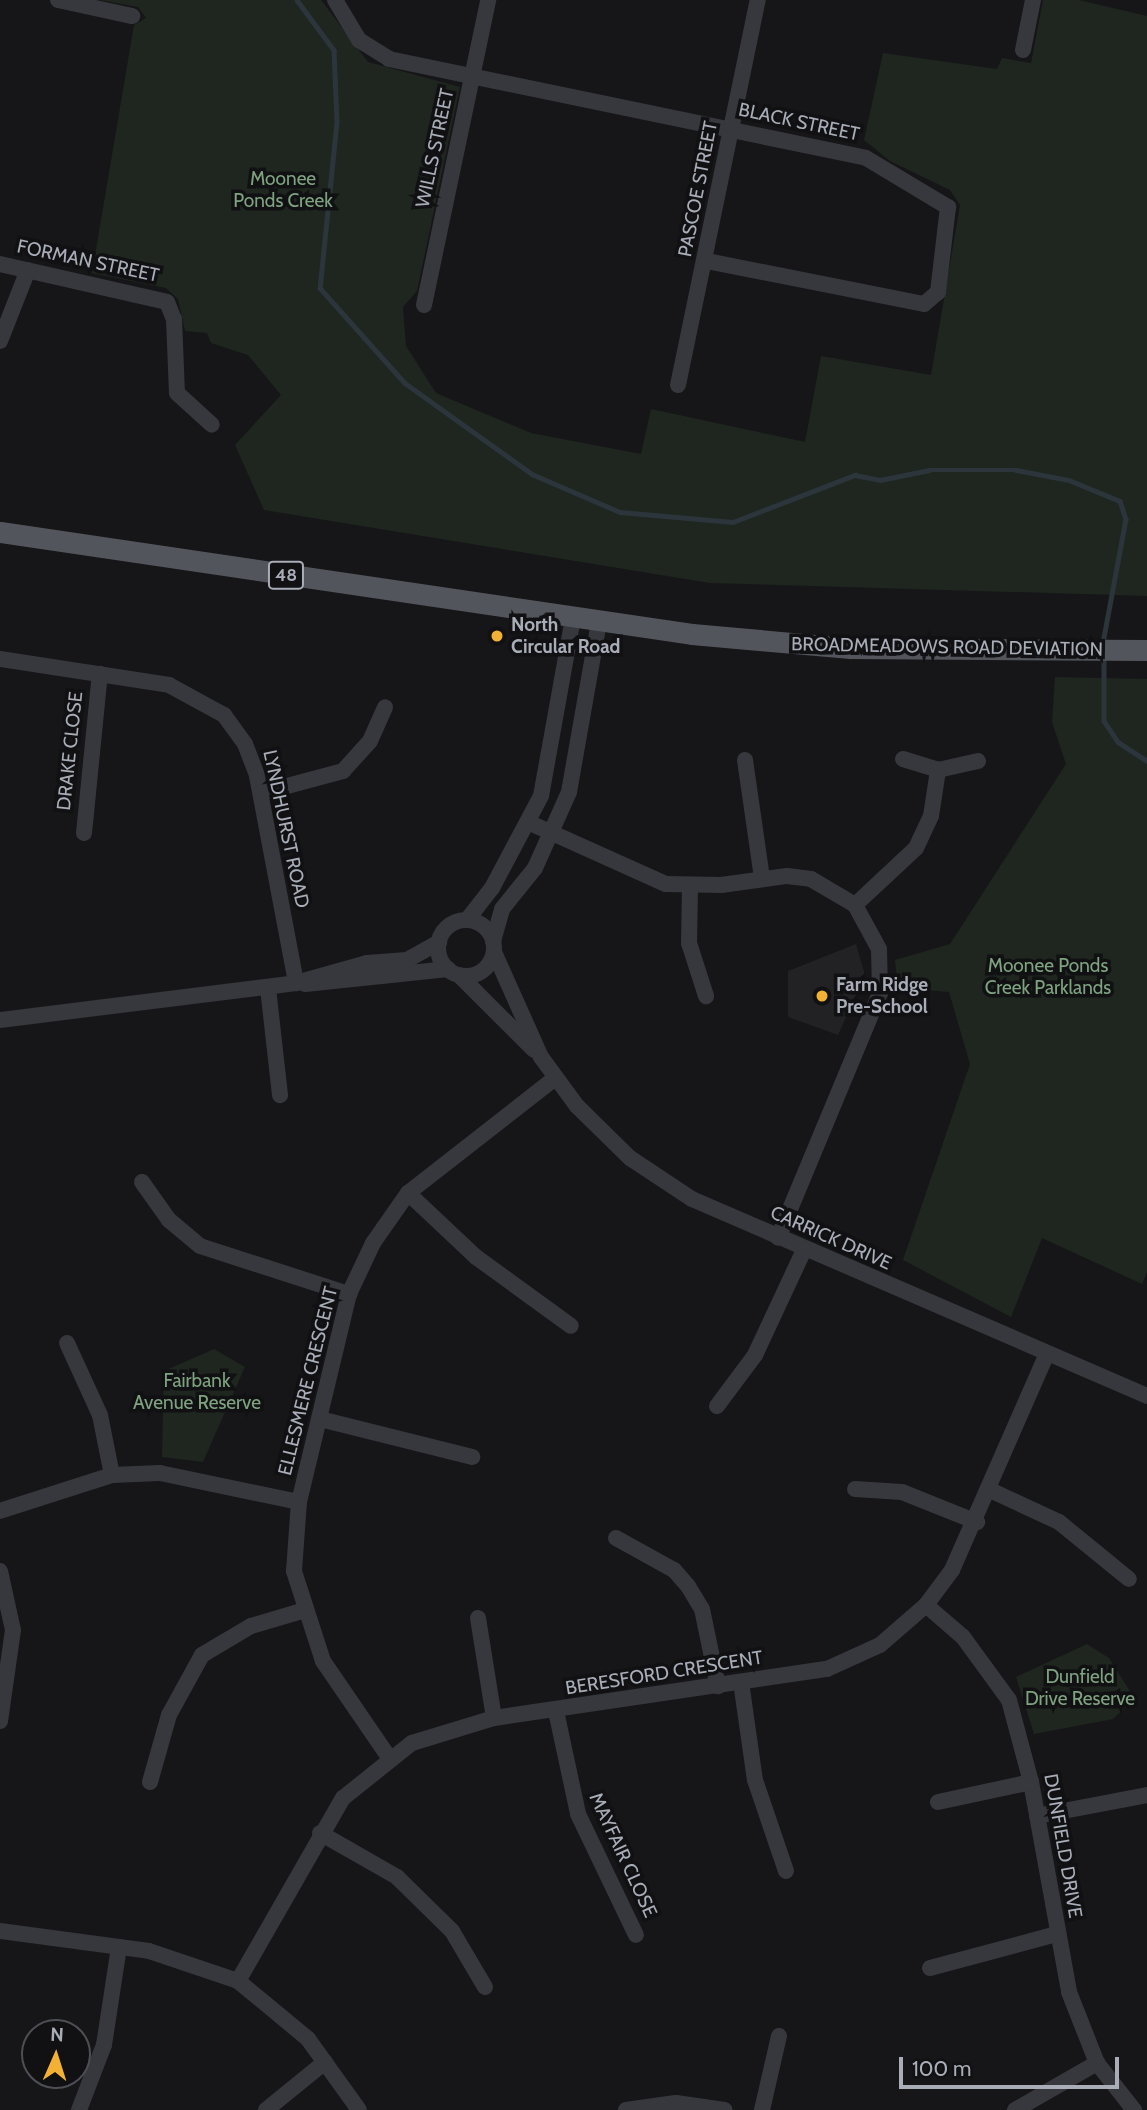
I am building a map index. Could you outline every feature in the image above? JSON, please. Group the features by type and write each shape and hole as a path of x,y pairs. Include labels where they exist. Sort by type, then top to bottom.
{"main road":[{"name":"BROADMEADOWS ROAD DEVIATION","path":"0,532 599,622 818,647 1145,650"}],"street":[{"path":"58,0 132,16"},
{"name":"BLACK STREET","path":"335,0 352,32 376,54 866,158 942,200 949,214 938,292 918,303 706,261"},
{"name":"WILLS STREET","path":"424,305 488,0"},
{"name":"PASCOE STREET","path":"678,385 706,261 758,0"},
{"path":"1023,50 1033,0"},
{"name":"FORMAN STREET","path":"0,264 167,302 174,319 177,393 212,425"},
{"path":"0,341 28,270"},
{"path":"467,920 530,823 553,728 573,618"},
{"path":"296,983 356,982 454,972 478,974 494,946 502,909 554,835 581,730 599,622"},
{"name":"LYNDHURST ROAD","path":"0,659 169,685 207,702 245,744 261,793 296,983"},
{"name":"DRAKE CLOSE","path":"83,834 100,674"},
{"path":"261,793 343,771 370,741 385,707"},
{"path":"553,728 581,730"},
{"path":"903,759 938,770 978,761"},
{"path":"745,760 762,878"},
{"path":"855,905 916,848 931,816 938,770"},
{"path":"530,823 626,870 691,887 762,878 811,879 855,905 879,949 880,993 778,1238"},
{"path":"691,887 689,943 706,996"},
{"path":"0,1020 268,988 367,963 407,960 439,942 451,925 467,920 484,926 494,946"},
{"path":"439,942 454,972"},
{"name":"CARRICK DRIVE","path":"494,946 541,1057 555,1078 630,1158 692,1199 804,1250 1147,1396"},
{"name":"CARRICK DRIVE","path":"454,972 541,1057"},
{"path":"484,1003 510,986"},
{"path":"268,988 279,1095"},
{"name":"ELLESMERE CRESCENT","path":"388,1756 323,1661 302,1611 293,1551 299,1502 349,1294 373,1242 408,1193 555,1078"},
{"path":"142,1182 169,1220 200,1246 349,1294"},
{"path":"408,1193 476,1257 570,1326"},
{"path":"717,1406 755,1356 804,1250"},
{"path":"67,1343 100,1415 112,1475"},
{"name":"BERESFORD CRESCENT","path":"237,1982 320,1833 343,1798 388,1756 432,1733 495,1718 741,1682 848,1660 880,1645 926,1605 977,1522 1047,1354"},
{"path":"320,1419 472,1458"},
{"path":"0,1511 112,1475 196,1478 299,1502"},
{"path":"855,1489 902,1492 977,1522"},
{"path":"990,1490 1059,1522 1129,1579"},
{"path":"616,1538 674,1570 688,1586 702,1609 718,1686"},
{"path":"0,1571 13,1630 0,1721"},
{"name":"DUNFIELD DRIVE","path":"926,1605 963,1637 1009,1700 1031,1782 1069,1992 1097,2063 1134,2110"},
{"path":"150,1782 169,1715 202,1655 251,1626 302,1611"},
{"path":"478,1618 495,1718"},
{"path":"741,1682 755,1780 786,1871"},
{"name":"MAYFAIR CLOSE","path":"556,1710 578,1814 636,1935"},
{"path":"938,1802 1031,1782"},
{"path":"1037,1816 1147,1795"},
{"path":"320,1833 397,1877 452,1931 485,1987"},
{"path":"0,1931 119,1947 197,1964 237,1982 288,2020 325,2062 359,2110"},
{"path":"930,1968 1057,1934"},
{"path":"79,2110 104,2045 119,1947"},
{"path":"762,2110 779,2036"},
{"path":"266,2110 325,2062"},
{"path":"1016,2110 1097,2063"},
{"path":"626,2110 676,2103 725,2110"}],"shaded area":[{"name":"Farm Ridge Pre-School","path":"856,944 865,975 838,1035 788,1017 788,971"}],"green space":[{"name":"Moonee Ponds Creek","path":"100,0 321,0 368,62 460,87 417,291 403,307 406,346 436,393 531,433 641,454 651,409 805,442 821,356 931,375 960,205 950,190 890,161 864,140 883,53 997,69 1002,58 1031,63 1043,0 1079,0 1147,16 1147,596 710,583 264,510 235,445 281,395 248,355 211,343 207,333 185,331 178,299 166,288 92,273 134,25 146,18 138,7"},
{"name":"Moonee Ponds Creek Parklands","path":"1055,677 1147,679 1147,1272 1142,1284 1042,1238 1011,1317 903,1260 970,1064 949,992 898,988 895,960 950,944 1066,764 1052,722"},
{"name":"Fairbank Avenue Reserve","path":"214,1349 245,1367 203,1462 162,1457 164,1371"},
{"name":"Dunfield Drive Reserve","path":"1087,1644 1109,1658 1135,1699 1113,1719 1034,1734 1016,1677"}],"waterway":[{"name":"Moonee Ponds Creek","path":"297,0 334,50 337,122 320,288 405,383 532,474 620,512 733,522 855,475 880,480 929,470 1016,470 1069,480 1120,501 1126,519 1103,643"},
{"name":"Moonee Ponds Creek","path":"1104,655 1104,721 1118,742 1147,761"}],"place":[{"name":"North Circular Road","path":"497,636"},
{"name":"Farm Ridge Pre-School","path":"822,996"}]}
